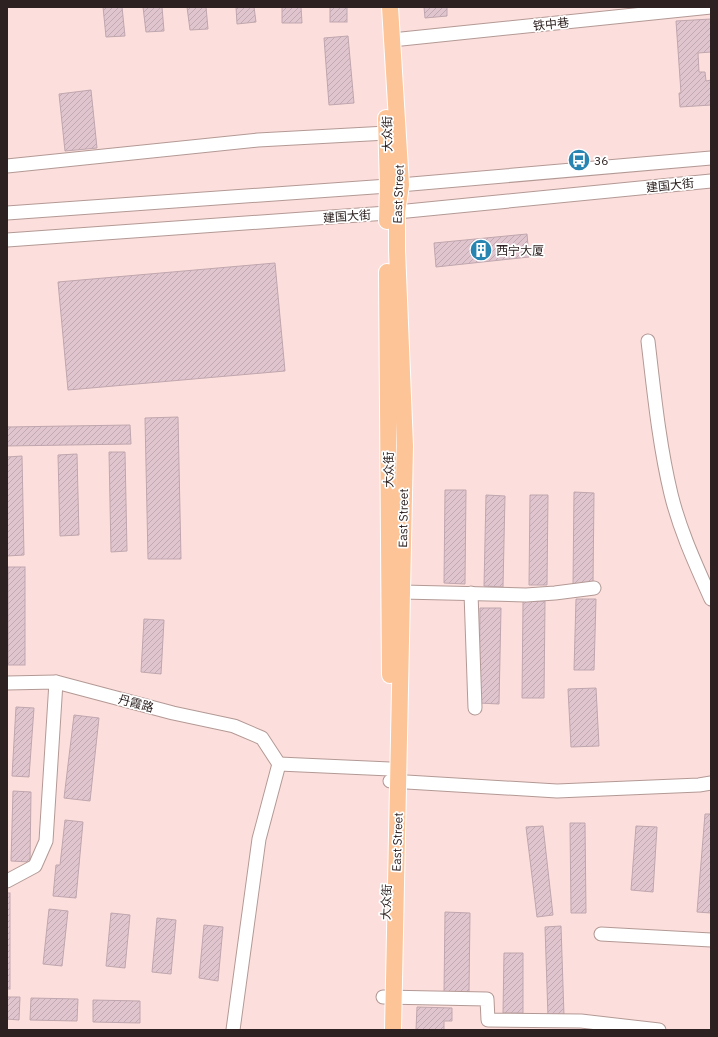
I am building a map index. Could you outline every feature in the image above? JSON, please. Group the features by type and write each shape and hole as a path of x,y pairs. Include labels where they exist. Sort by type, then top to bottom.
{"main road":[{"name":"大众街","path":"379,7 387,133 395,186"},
{"name":"East Street","path":"390,7 395,186 392,213 397,250 404,446 402,592 393,777 388,997 393,1030"},
{"name":"大众街","path":"392,213 393,777"},
{"path":"383,1030 388,997"}],"street":[{"name":"铁中巷","path":"392,40 711,7"},
{"path":"7,166 258,140 387,133"},
{"name":"建国大街","path":"7,213 395,186 711,158"},
{"name":"建国大街","path":"7,240 392,213 711,181"},
{"path":"648,341 660,438 671,495 684,538 711,599"},
{"path":"402,592 526,595 594,588"},
{"path":"470,593 475,708"},
{"path":"7,880 35,866 46,841 56,682"},
{"name":"丹霞路","path":"7,684 56,682 173,713 234,726 262,738 279,764"},
{"path":"233,1030 259,840 279,764 393,777 557,790 699,785 711,783"},
{"path":"601,934 711,940"},
{"path":"388,997 487,999 488,1020 581,1021 659,1030"}],"building":[{"path":"103,7 122,7 125,36 106,37"},
{"path":"143,7 162,7 164,31 146,32"},
{"path":"187,7 206,7 208,29 190,30"},
{"path":"236,7 254,7 256,22 237,24"},
{"path":"282,7 301,7 302,23 282,23"},
{"path":"330,7 347,7 347,22 330,22"},
{"path":"424,7 447,7 447,16 425,18"},
{"path":"711,19 711,52 698,53 699,72 705,72 706,81 711,80 711,105 680,107 679,93 681,93 676,21"},
{"path":"348,36 354,103 329,105 324,38"},
{"path":"91,90 97,148 65,151 59,94"},
{"name":"西宁大厦","path":"527,234 529,257 436,267 434,243"},
{"path":"275,263 285,371 68,390 58,282"},
{"path":"178,417 181,559 148,559 145,418"},
{"path":"130,425 131,444 7,446 7,427"},
{"path":"109,452 125,452 127,551 111,552"},
{"path":"77,454 79,535 60,536 58,455"},
{"path":"22,456 24,555 7,556 7,457"},
{"path":"445,490 466,490 465,584 444,583"},
{"path":"574,492 594,493 593,585 573,585"},
{"path":"486,495 505,496 503,587 484,586"},
{"path":"530,495 548,495 547,585 529,585"},
{"path":"8,567 25,567 25,665 8,665"},
{"path":"576,599 596,599 594,670 574,670"},
{"path":"523,601 545,601 544,698 522,698"},
{"path":"480,608 501,608 499,704 479,703"},
{"path":"144,619 164,620 161,674 141,672"},
{"path":"596,688 599,746 571,747 568,689"},
{"path":"16,707 34,708 29,777 12,776"},
{"path":"74,715 99,718 90,801 64,798"},
{"path":"13,791 31,792 30,862 11,861"},
{"path":"705,814 711,814 711,913 697,912"},
{"path":"65,820 83,822 76,898 53,896 56,865 60,865"},
{"path":"570,823 585,823 586,913 571,913"},
{"path":"543,826 553,915 537,917 526,827"},
{"path":"636,826 657,827 653,892 631,890"},
{"path":"7,893 10,893 10,989 7,989"},
{"path":"49,909 68,911 62,966 43,964"},
{"path":"445,912 470,913 469,993 444,993"},
{"path":"111,913 130,915 125,968 106,966"},
{"path":"157,918 176,920 171,974 152,972"},
{"path":"204,925 223,927 218,981 199,978"},
{"path":"561,926 564,1016 548,1017 545,927"},
{"path":"504,953 523,953 523,1013 503,1013"},
{"path":"7,997 20,997 19,1020 7,1019"},
{"path":"31,998 78,999 77,1021 30,1020"},
{"path":"93,1000 140,1001 140,1023 93,1022"},
{"path":"417,1007 452,1008 452,1021 444,1021 444,1030 416,1030"}],"place":[{"name":"36","path":"579,160"},
{"name":"西宁大厦","path":"481,250"}]}
